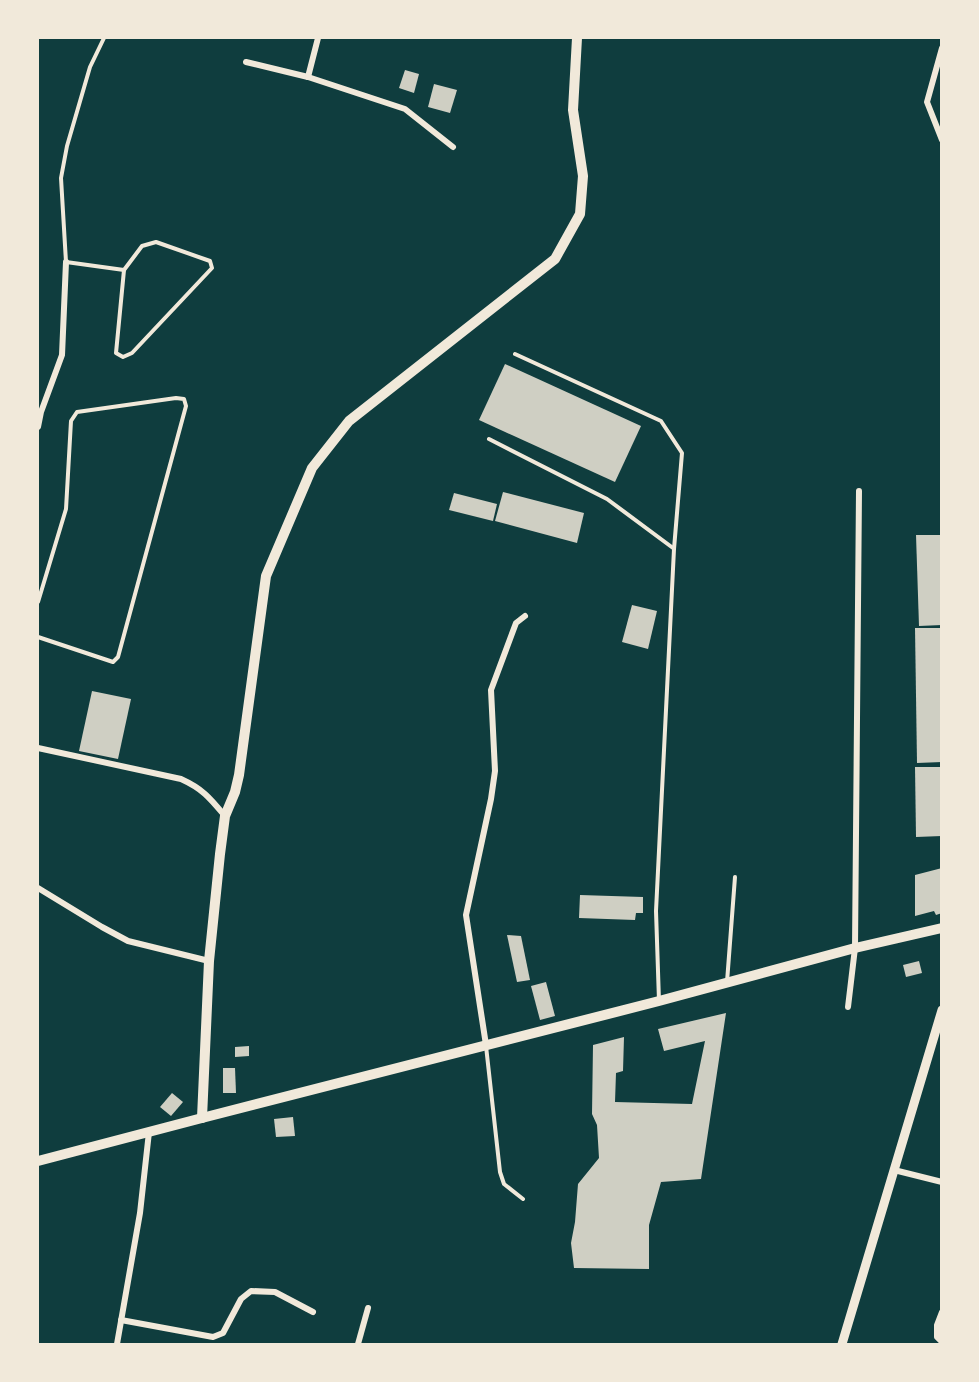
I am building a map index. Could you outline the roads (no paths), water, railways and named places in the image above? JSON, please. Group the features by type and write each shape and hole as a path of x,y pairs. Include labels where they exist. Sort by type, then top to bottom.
{"main road":[{"path":"201,1118 209,962 225,816 239,775 266,576 312,468 349,421 555,259 580,214 583,176 573,110 577,38"},
{"path":"38,1161 659,1001 855,948 942,928"}],"street":[{"path":"308,77 318,38"},
{"path":"942,48 927,102 942,140"},
{"path":"246,62 308,77 405,109 453,147"},
{"path":"38,427 41,412 62,355 66,262"},
{"path":"848,1007 855,948 859,491"},
{"path":"486,1045 465,915 495,771 491,690 516,623 525,616"},
{"path":"38,748 181,779 204,792 225,816"},
{"path":"38,888 128,941 209,962"},
{"path":"842,1344 942,1010"},
{"path":"117,1344 140,1213 149,1131"},
{"path":"894,1170 941,1181"},
{"path":"121,1320 213,1337 223,1333 241,1299 251,1291 275,1292 313,1312"},
{"path":"358,1344 368,1308"},
{"path":"942,1312 937,1337 942,1342"}],"lane":[{"path":"104,38 90,67 67,146 61,178 66,262 124,270"},
{"path":"156,242 210,261 212,268 132,353 123,357 116,354 124,270 142,246 156,242"},
{"path":"515,354 661,421 682,453 674,549 656,911 659,1001"},
{"path":"38,602 66,509 71,421 77,412 176,398 184,399 186,406 118,657 113,662 38,637"},
{"path":"489,439 607,499 674,549"},
{"path":"727,983 735,878"},
{"path":"486,1045 500,1172 504,1185 523,1199"}]}
